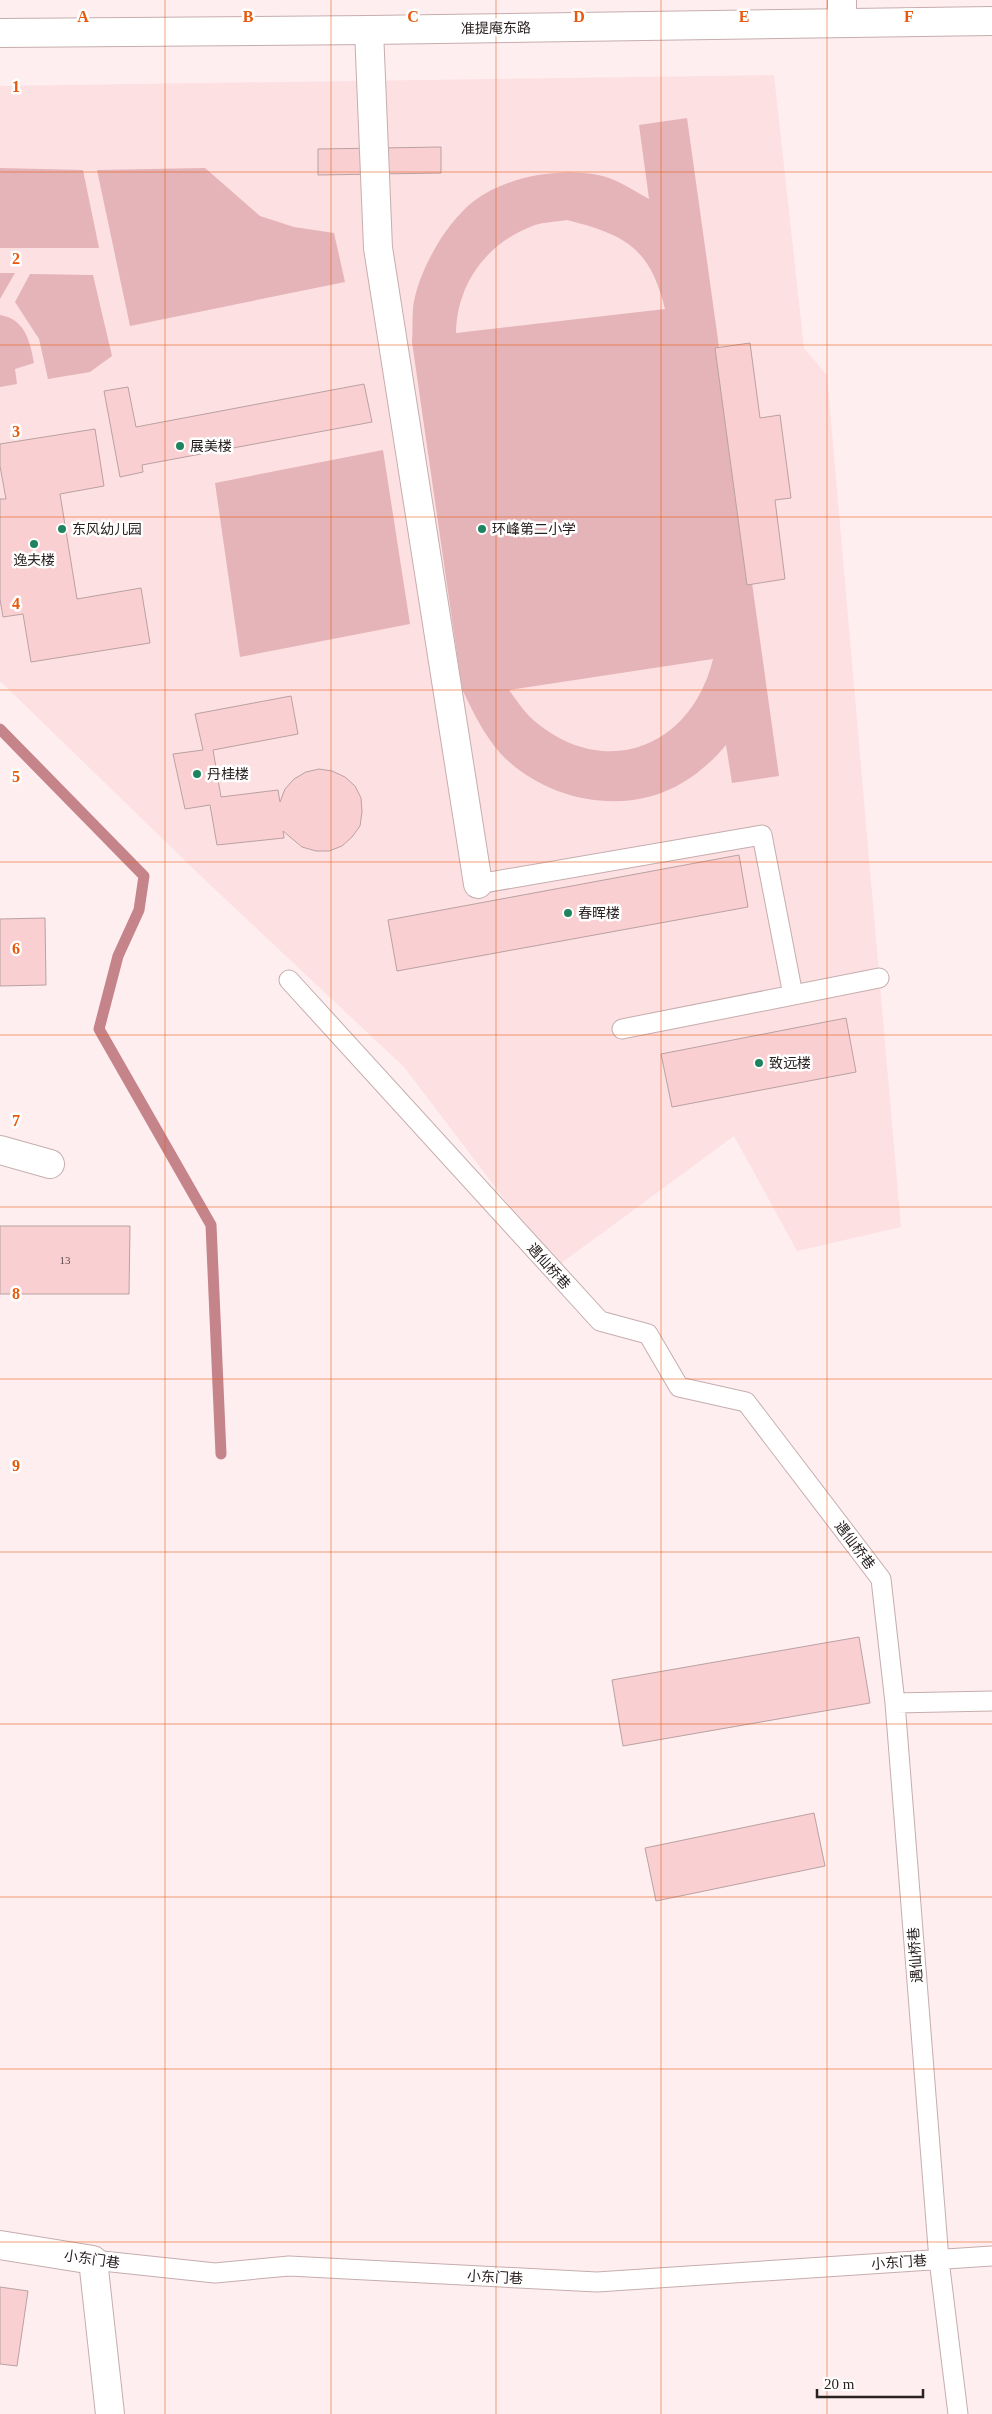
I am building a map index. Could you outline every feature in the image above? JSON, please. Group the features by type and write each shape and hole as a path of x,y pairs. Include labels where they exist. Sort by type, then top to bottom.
{"street":[{"name":"准提庵东路","path":"0,33 370,30 842,11 992,21"},
{"path":"370,30 378,248 478,884"},
{"path":"0,1150 50,1164"},
{"name":"小东门巷","path":"0,2245 93,2260"},
{"path":"93,2260 110,2414"}],"lane":[{"path":"478,884 762,835 793,995"},
{"path":"622,1030 879,978"},
{"name":"遇仙桥巷","path":"289,980 600,1321 648,1334 680,1387 746,1402 881,1579 895,1703 938,2260 958,2414"},
{"path":"895,1703 992,1701"},
{"name":"小东门巷","path":"93,2260 215,2273 289,2266 597,2282 992,2256"}],"shaded area":[{"name":"环峰第二小学","path":"774,75 804,348 827,375 901,1227 797,1251 734,1136 556,1267 404,1067 205,880 0,681 0,86"},
{"path":"687,118 779,776 732,783 726,745 702,769 673,788 652,796 632,800 591,800 551,788 516,768 489,739 462,689 412,342 413,308 420,279 443,235 474,201 502,185 533,176 583,173 611,179 649,199 639,125","holes":["567,220 605,232 632,247 652,271 665,309 456,333 458,315 468,283 487,256 500,244 534,225","713,659 702,690 685,716 664,734 640,746 613,751 585,748 557,737 530,717 509,690"]},
{"path":"0,168 83,170 99,248 0,248"},
{"path":"205,168 260,216 294,227 334,233 345,282 130,326 97,170"},
{"path":"0,273 15,273 0,299"},
{"path":"30,274 93,275 112,356 90,372 48,379 39,339 15,302"},
{"path":"0,315 8,317 21,326 31,347 34,363 15,369 17,384 0,387"},
{"path":"383,450 410,624 240,657 215,483"}],"building":[{"path":"441,147 441,173 318,175 318,149"},
{"path":"750,343 760,418 780,415 791,498 775,500 785,579 747,585 715,348"},
{"name":"展美楼","path":"364,384 372,422 142,465 143,472 120,477 104,391 128,387 136,427"},
{"name":"逸夫楼","path":"95,429 104,486 60,494 77,599 141,588 150,643 31,662 23,614 3,617 0,599 0,499 6,499 0,466 0,444"},
{"name":"丹桂楼","path":"291,696 298,734 213,750 221,797 278,790 280,802 285,789 294,779 306,772 319,769 332,771 345,777 355,786 361,798 360,826 342,846 329,851 316,851 302,847 283,831 284,838 217,845 210,805 185,809 173,754 203,750 195,714"},
{"name":"春晖楼","path":"739,855 748,907 397,971 388,920"},
{"path":"45,918 46,985 0,986 0,919"},
{"name":"致远楼","path":"846,1018 856,1072 672,1107 661,1054"},
{"path":"0,1226 130,1226 129,1294 0,1294"},
{"path":"859,1637 870,1703 623,1746 612,1680"},
{"path":"814,1813 825,1866 656,1901 645,1848"},
{"path":"0,2287 28,2291 17,2366 0,2364"}],"waterway":[{"path":"0,729 144,876 139,910 118,956 99,1029 211,1225 221,1454"}],"place":[{"name":"展美楼","path":"180,446"},
{"name":"东风幼儿园","path":"62,529"},
{"name":"环峰第二小学","path":"482,529"},
{"name":"逸夫楼","path":"34,544"},
{"name":"丹桂楼","path":"197,774"},
{"name":"春晖楼","path":"568,913"},
{"name":"致远楼","path":"759,1063"}]}
